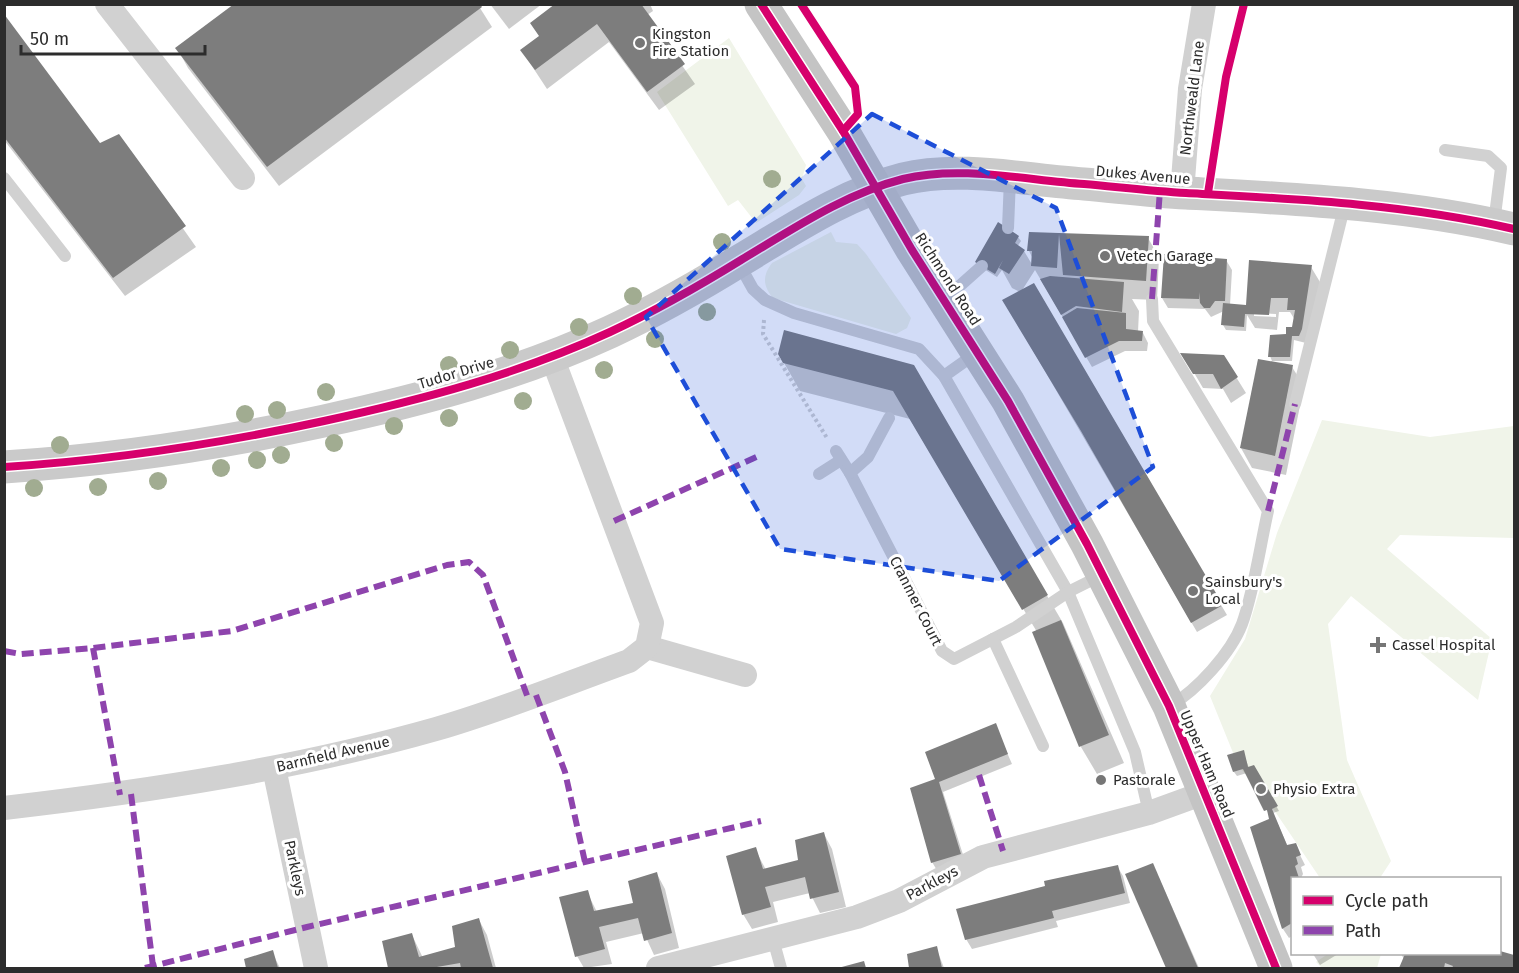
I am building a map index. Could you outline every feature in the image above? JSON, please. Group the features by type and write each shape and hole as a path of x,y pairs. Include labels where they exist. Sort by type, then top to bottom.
{"main road":[{"name":"Richmond Road","path":"761,4 878,188 912,250 979,352 1036,449 1103,574"},
{"name":"Upper Ham Road","path":"1103,574 1168,706 1276,969"}],"street":[{"path":"107,4 243,178"},
{"name":"Northweald Lane","path":"1182,193 1190,89 1204,4"},
{"name":"Dukes Avenue","path":"878,188 926,175 1010,178 1182,193 1345,203 1436,213 1504,227"},
{"name":"Tudor Drive","path":"4,467 150,454 262,435 436,394 552,357 612,331 738,262 819,213 878,188"},
{"path":"552,357 652,623 647,647 745,675"},
{"name":"Barnfield Avenue","path":"4,808 131,794 274,768 437,729 629,661 647,647"},
{"name":"Parkleys","path":"274,768 316,969"},
{"name":"Parkleys","path":"658,969 857,917 878,909 983,857 1149,813 1204,793"}],"lane":[{"path":"1445,150 1488,156 1501,168 1504,227"},
{"path":"4,178 65,256"},
{"path":"1008,228 1010,178"},
{"path":"1295,404 1345,203"},
{"path":"738,262 753,290 765,300 794,313 919,349 944,375 1068,592 1135,752 1149,813"},
{"path":"945,300 982,266"},
{"path":"1152,298 1152,321 1268,511 1241,625 1219,660 1192,691 1168,706"},
{"path":"944,375 979,352"},
{"path":"850,473 868,457 889,418"},
{"path":"819,474 838,456"},
{"name":"Cranmer Court","path":"838,456 850,473 942,651 954,659 993,639 1068,592 1103,574"},
{"path":"993,639 1043,746"},
{"path":"773,939 781,969"}],"path":[{"path":"765,300 763,334 838,456"}],"highlighted area":[{"path":"872,114 1056,208 1153,467 999,581 780,549 646,317"}],"shaded area":[{"path":"729,38 806,165 802,179 806,186 799,195 756,223 738,200 728,206 657,92"},
{"path":"831,232 836,242 857,244 866,254 911,318 907,328 896,334 773,298 765,281 772,263"},
{"path":"1322,420 1430,437 1514,426 1514,538 1400,535 1387,549 1492,639 1478,700 1351,596 1328,624 1347,760 1391,861 1381,877 1319,877 1272,807 1238,765 1210,696 1245,639 1277,533"},
{"path":"1326,955 1381,955 1377,968 1322,968 1316,962"}],"building":[{"path":"234,4 480,4 482,7 267,167 175,48"},
{"name":"Kingston Fire Station","path":"555,4 641,4 685,64 647,92 597,24 535,70 520,50 539,36 530,23"},
{"path":"4,14 100,143 119,134 186,226 113,278 4,137"},
{"path":"998,222 1019,236 1015,243 1025,250 1009,274 999,268 1003,260 995,274 975,262"},
{"name":"Vetech Garage","path":"1029,232 1149,236 1146,281 1063,275 1059,234 1057,268 1031,266 1032,251 1027,251"},
{"path":"1164,254 1227,259 1225,301 1215,301 1210,308 1204,308 1200,303 1199,292 1199,299 1161,298"},
{"path":"1249,260 1312,265 1302,329 1299,336 1292,336 1290,357 1268,357 1270,335 1286,334 1286,327 1292,327 1295,310 1287,310 1288,298 1271,298 1269,315 1245,314 1244,327 1221,325 1223,303 1246,305"},
{"path":"1050,276 1124,282 1122,312 1076,306 1061,315 1040,279"},
{"path":"1034,283 1223,605 1191,623 1081,431 1002,300"},
{"path":"1077,308 1126,313 1126,329 1143,331 1142,341 1119,341 1085,358 1062,317"},
{"path":"784,330 914,365 1048,595 1022,610 893,391 783,363 778,354"},
{"path":"1180,353 1224,355 1238,377 1221,389 1213,374 1193,374"},
{"path":"1258,359 1293,365 1275,456 1240,448"},
{"path":"1061,620 1109,735 1079,747 1032,632"},
{"path":"996,723 1008,754 939,782 961,854 931,863 910,788 935,779 925,752"},
{"path":"1244,750 1248,767 1254,765 1278,806 1272,809 1287,845 1296,843 1301,855 1296,857 1298,864 1295,866 1299,877 1291,877 1291,924 1282,929 1250,827 1269,819 1267,810 1264,811 1243,769 1233,772 1227,755"},
{"path":"824,832 839,892 810,899 805,877 765,887 771,907 742,915 726,856 756,847 763,869 798,860 795,840"},
{"path":"1153,863 1198,968 1166,968 1125,874"},
{"path":"1118,865 1125,893 1052,911 1054,918 965,940 956,909 1045,886 1044,881"},
{"path":"657,872 672,933 644,941 638,918 599,927 605,949 575,957 559,897 588,890 594,911 633,903 628,881"},
{"path":"479,918 493,968 461,968 460,963 431,968 388,968 382,941 412,933 419,957 455,947 452,926"},
{"path":"937,946 942,968 909,968 907,954"},
{"path":"273,950 278,968 246,968 244,959"},
{"path":"1501,951 1514,955 1514,968 1452,968 1453,966 1445,963 1444,968 1399,968 1405,955 1501,955"},
{"path":"864,961 866,968 838,968"}],"marked path":[{"path":"1152,299 1160,190"},
{"path":"1268,511 1295,404"},
{"path":"614,521 761,455"},
{"path":"4,651 21,654 93,648 232,631 447,565 469,562 483,575 528,698"},
{"path":"93,648 120,795"},
{"path":"536,695 565,772 585,862"},
{"path":"979,775 1003,851"},
{"path":"131,794 153,966"},
{"path":"145,968 307,927 761,821"}],"cycle path":[{"path":"761,4 843,131 912,250 1008,401 1087,544 1169,706 1276,968"},
{"path":"801,4 855,87 858,114 843,131"},
{"path":"1208,193 1226,77 1244,4"},
{"path":"4,467 125,455 245,437 397,404 505,373 576,347 644,316 840,203 881,186 925,175 970,173 1160,191 1351,204 1433,214 1514,229"}],"place":[{"name":"Kingston Fire Station","path":"640,43"},
{"name":"Vetech Garage","path":"1105,256"},
{"name":"Sainsbury's Local","path":"1193,591"},
{"name":"Cassel Hospital","path":"1378,645"},
{"name":"Pastorale","path":"1101,780"},
{"name":"Physio Extra","path":"1261,789"}]}
